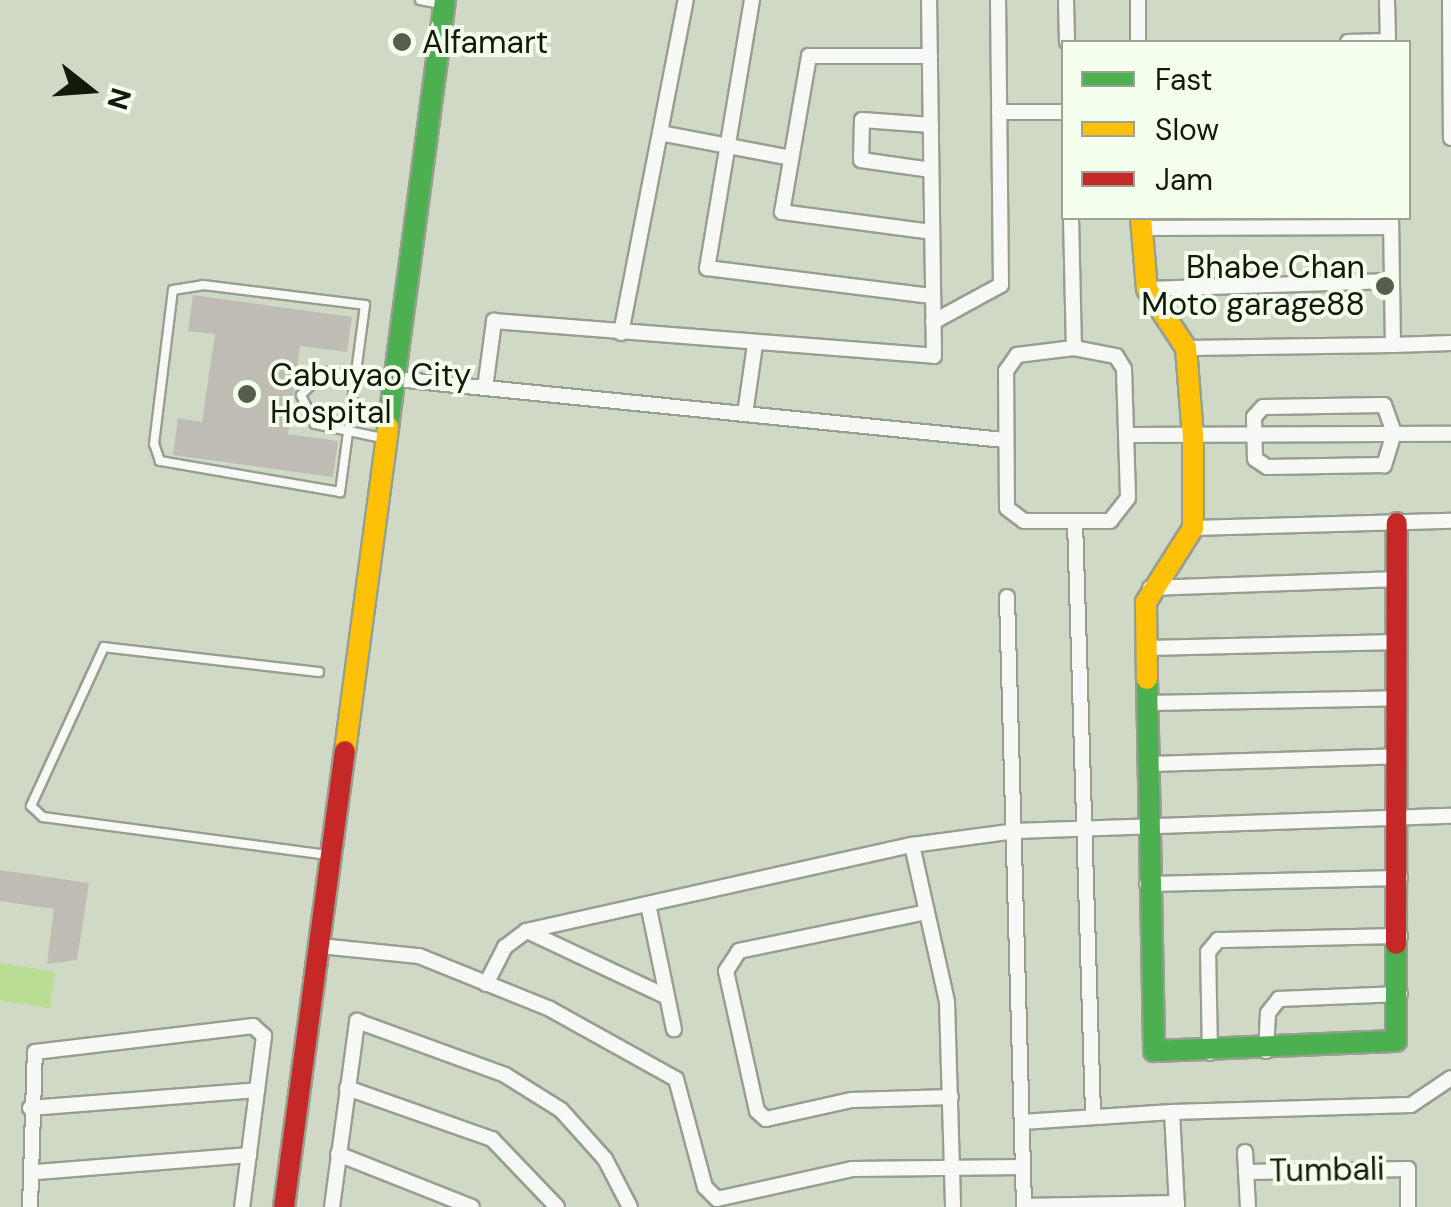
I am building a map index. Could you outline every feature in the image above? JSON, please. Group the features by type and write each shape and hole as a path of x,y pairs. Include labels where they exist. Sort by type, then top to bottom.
{"street":[{"path":"622,333 686,0"},
{"path":"752,0 706,268 933,296"},
{"path":"484,388 494,321 918,360 934,356 929,0"},
{"path":"933,322 1001,285 998,0"},
{"path":"1066,0 1067,40"},
{"path":"1138,0 1138,40"},
{"path":"1387,0 1388,40"},
{"path":"1450,0 1451,138"},
{"path":"284,1207 445,2"},
{"path":"930,56 809,56 782,212 932,232"},
{"path":"999,112 1061,112"},
{"path":"930,124 862,120 861,160 931,170"},
{"path":"660,133 791,158"},
{"path":"1071,220 1074,348"},
{"path":"1392,345 1391,222 1141,223 1147,290 1186,348 1193,436 1193,528 1150,588 1146,826 1150,1046 1163,1054 1390,1046 1400,1032 1397,523"},
{"path":"1147,290 1392,281"},
{"path":"1186,348 1451,344"},
{"path":"745,414 755,345"},
{"path":"1074,348 1116,356 1128,435 1121,514 1024,521 1008,508 1004,440 1006,370 1017,355 1074,348"},
{"path":"396,379 1004,440"},
{"path":"1384,405 1394,434 1384,465 1266,467 1255,458 1254,434 1263,407 1384,405"},
{"path":"1128,435 1451,434"},
{"path":"1075,520 1093,1114"},
{"path":"1193,528 1451,521"},
{"path":"1150,588 1398,580"},
{"path":"1007,598 1024,1206 1177,1205 1172,1112"},
{"path":"1148,648 1398,642"},
{"path":"1149,703 1399,698"},
{"path":"1150,764 1400,756"},
{"path":"486,984 505,946 526,931 912,844 1015,830 1451,816"},
{"path":"912,844 947,1002 953,1207"},
{"path":"1147,884 1400,878"},
{"path":"648,904 674,1028"},
{"path":"927,912 739,951 726,971 757,1111 766,1119 852,1100 951,1097"},
{"path":"526,931 665,996"},
{"path":"1210,1053 1208,952 1218,940 1400,936"},
{"path":"320,946 419,956 486,984 676,1079 704,1188 716,1199 852,1170 1023,1166"},
{"path":"1266,1051 1268,1012 1280,999 1400,994"},
{"path":"332,1207 357,1021 505,1075 561,1110 605,1159 630,1207"},
{"path":"30,1207 37,1172 30,1108 31,1064 50,1044 253,1026 264,1036 242,1207"},
{"path":"1022,1122 1093,1114 1411,1105 1451,1078"},
{"path":"348,1088 492,1139 557,1207"},
{"path":"30,1108 258,1090"},
{"path":"1245,1152 1248,1207"},
{"path":"338,1154 472,1207"},
{"path":"37,1172 249,1155"},
{"name":"Tumbali","path":"1246,1172 1408,1169 1408,1207"}],"lane":[{"path":"420,0 445,2"},
{"path":"202,284 365,305 348,431 340,492 160,461 154,444 173,290 202,284"},
{"path":"387,439 308,419 301,395 316,375 396,379"},
{"path":"319,672 104,647 32,806 43,816 332,856"}],"green space":[{"path":"0,963 55,972 50,1008 0,1000"}],"building":[{"path":"193,295 352,317 347,352 300,346 288,434 338,441 333,477 173,455 178,418 202,422 215,334 188,331"},
{"path":"0,870 89,883 77,960 47,964 54,909 0,901"}],"traffic: fast":[{"path":"388,427 445,0"},
{"path":"1147,679 1154,1051 1396,1041 1396,944"}],"traffic: slow":[{"path":"1141,220 1147,289 1186,348 1193,436 1193,528 1146,602 1147,679"},
{"path":"345,751 388,427"}],"traffic: jam":[{"path":"1396,944 1397,523"},
{"path":"284,1207 345,751"}],"place":[{"name":"Alfamart","path":"402,42"},
{"name":"Bhabe Chan Moto garage88","path":"1385,286"},
{"name":"Cabuyao City Hospital","path":"247,394"}]}
